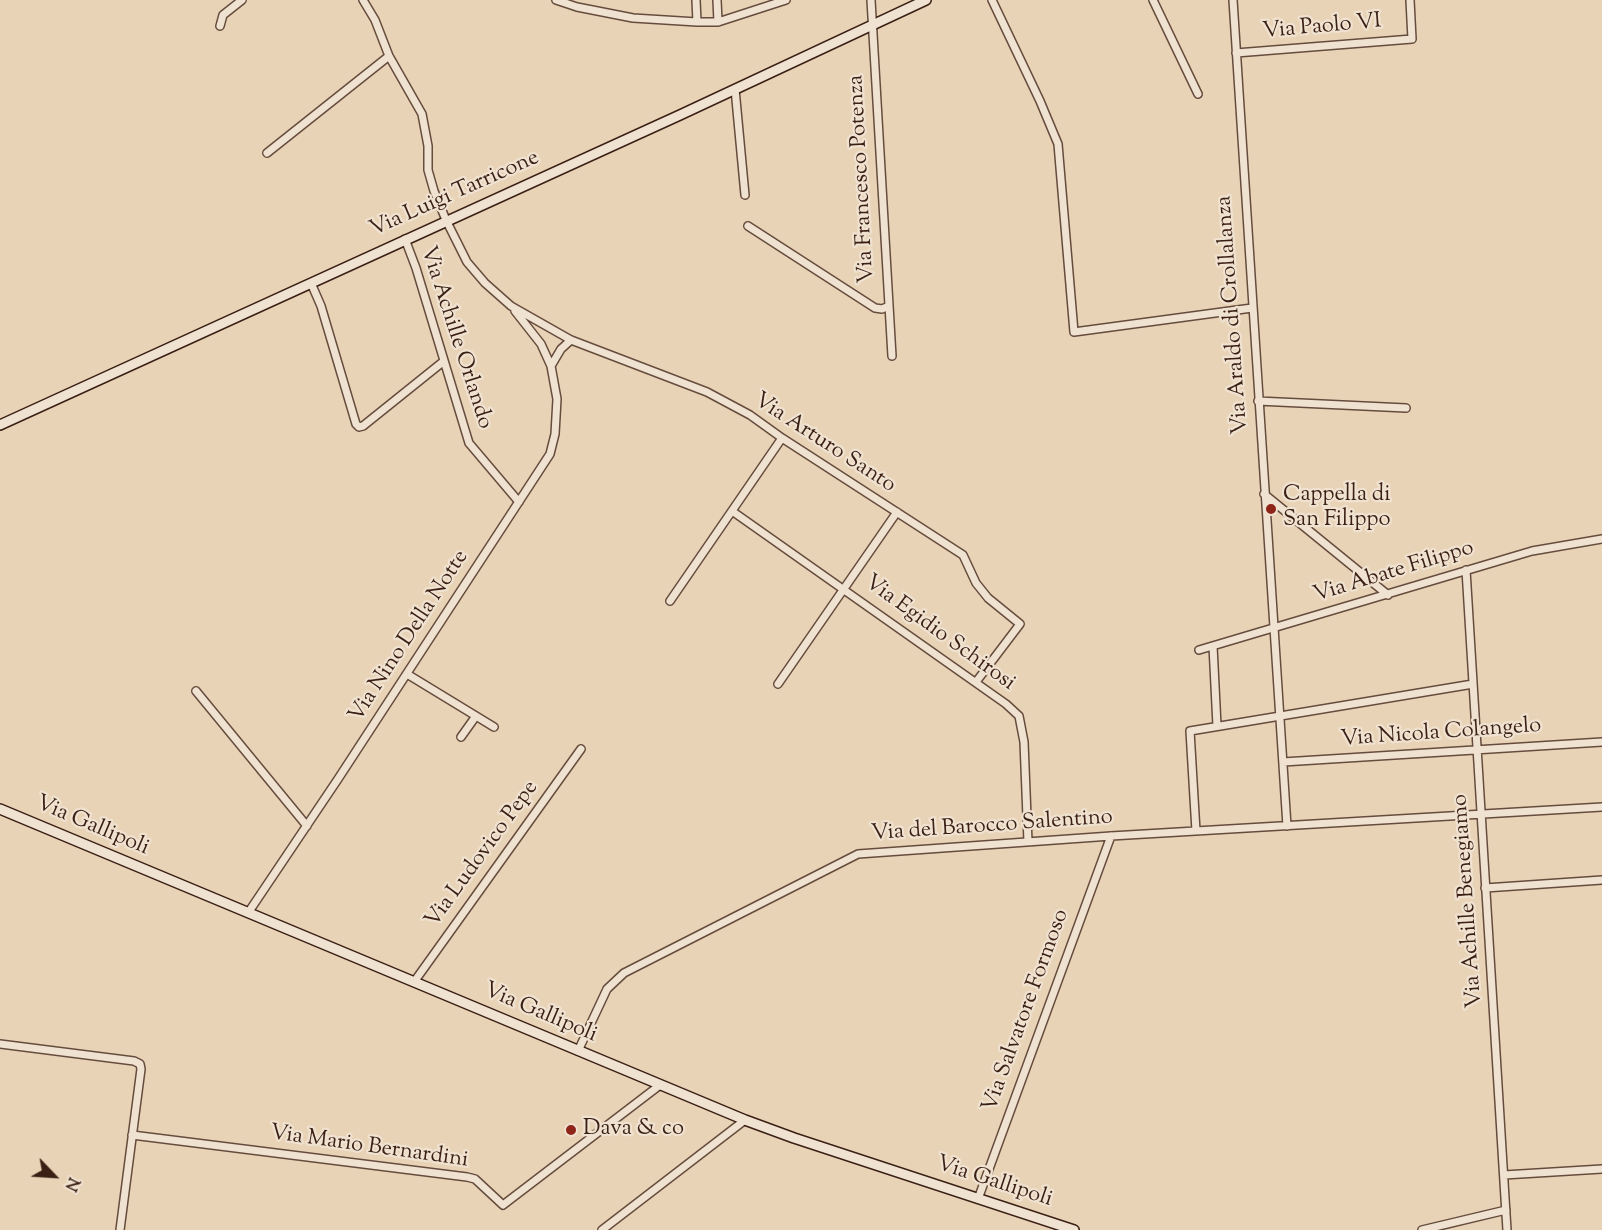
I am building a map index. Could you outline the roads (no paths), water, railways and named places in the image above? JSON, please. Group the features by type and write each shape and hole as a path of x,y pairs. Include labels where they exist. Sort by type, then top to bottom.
{"main road":[{"name":"Via Luigi Tarricone","path":"0,425 926,0"},
{"name":"Via Gallipoli","path":"0,809 745,1120 1074,1230"}],"street":[{"path":"220,26 224,15 242,0"},
{"name":"Via Arturo Santo","path":"363,0 375,20 389,56 422,114 428,146 428,170 434,191 467,262 485,283 511,306 541,344 551,366"},
{"path":"556,0 577,7 633,18 697,22 718,22 786,0"},
{"path":"696,0 697,22"},
{"path":"717,0 718,22"},
{"name":"Via Francesco Potenza","path":"872,0 892,356"},
{"path":"992,0 1058,144 1074,332 1252,308"},
{"path":"1153,0 1198,94"},
{"name":"Via Araldo di Crollalanza","path":"1233,0 1287,826"},
{"name":"Via Paolo VI","path":"1236,52 1412,39 1410,0"},
{"path":"267,153 389,56"},
{"path":"735,89 745,195"},
{"path":"748,226 875,308 882,309 889,306"},
{"name":"Via Achille Orlando","path":"405,239 416,268 469,443 519,502"},
{"path":"311,283 321,306 356,424 359,427 444,361"},
{"name":"Via Arturo Santo","path":"511,306 571,340 707,392 750,415 896,515 963,555 976,584 988,598 1020,624 976,682"},
{"path":"551,366 561,349 571,340"},
{"name":"Via Nino Della Notte","path":"248,913 550,454 555,434 557,399 551,366"},
{"path":"1258,401 1406,408"},
{"path":"670,601 782,438"},
{"path":"1264,494 1388,595"},
{"name":"Via Egidio Schirosi","path":"732,511 845,588 1006,704 1019,716 1024,742 1028,842"},
{"path":"778,684 896,515"},
{"name":"Via Abate Filippo","path":"1199,650 1532,551 1602,539"},
{"name":"Via Achille Benegiamo","path":"1466,570 1507,1230"},
{"path":"1212,646 1217,726"},
{"path":"407,674 494,727"},
{"path":"1196,831 1190,731 1473,684"},
{"path":"196,691 307,826"},
{"path":"461,737 476,716"},
{"name":"Via Nicola Colangelo","path":"1283,762 1602,742"},
{"name":"Via Ludovico Pepe","path":"414,982 581,749"},
{"name":"Via del Barocco Salentino","path":"578,1051 608,989 624,973 858,854 1111,836 1602,807"},
{"name":"Via Salvatore Formoso","path":"978,1199 1111,836"},
{"path":"1485,888 1602,880"},
{"path":"0,1044 134,1061 140,1064 120,1230"},
{"name":"Via Mario Bernardini","path":"132,1135 467,1177 475,1179 503,1205 660,1085"},
{"path":"602,1230 745,1120"},
{"path":"1504,1175 1602,1169"},
{"path":"1422,1230 1506,1210"}],"place":[{"name":"Cappella di San Filippo","path":"1271,509"},
{"name":"Dava & co","path":"571,1130"}]}
